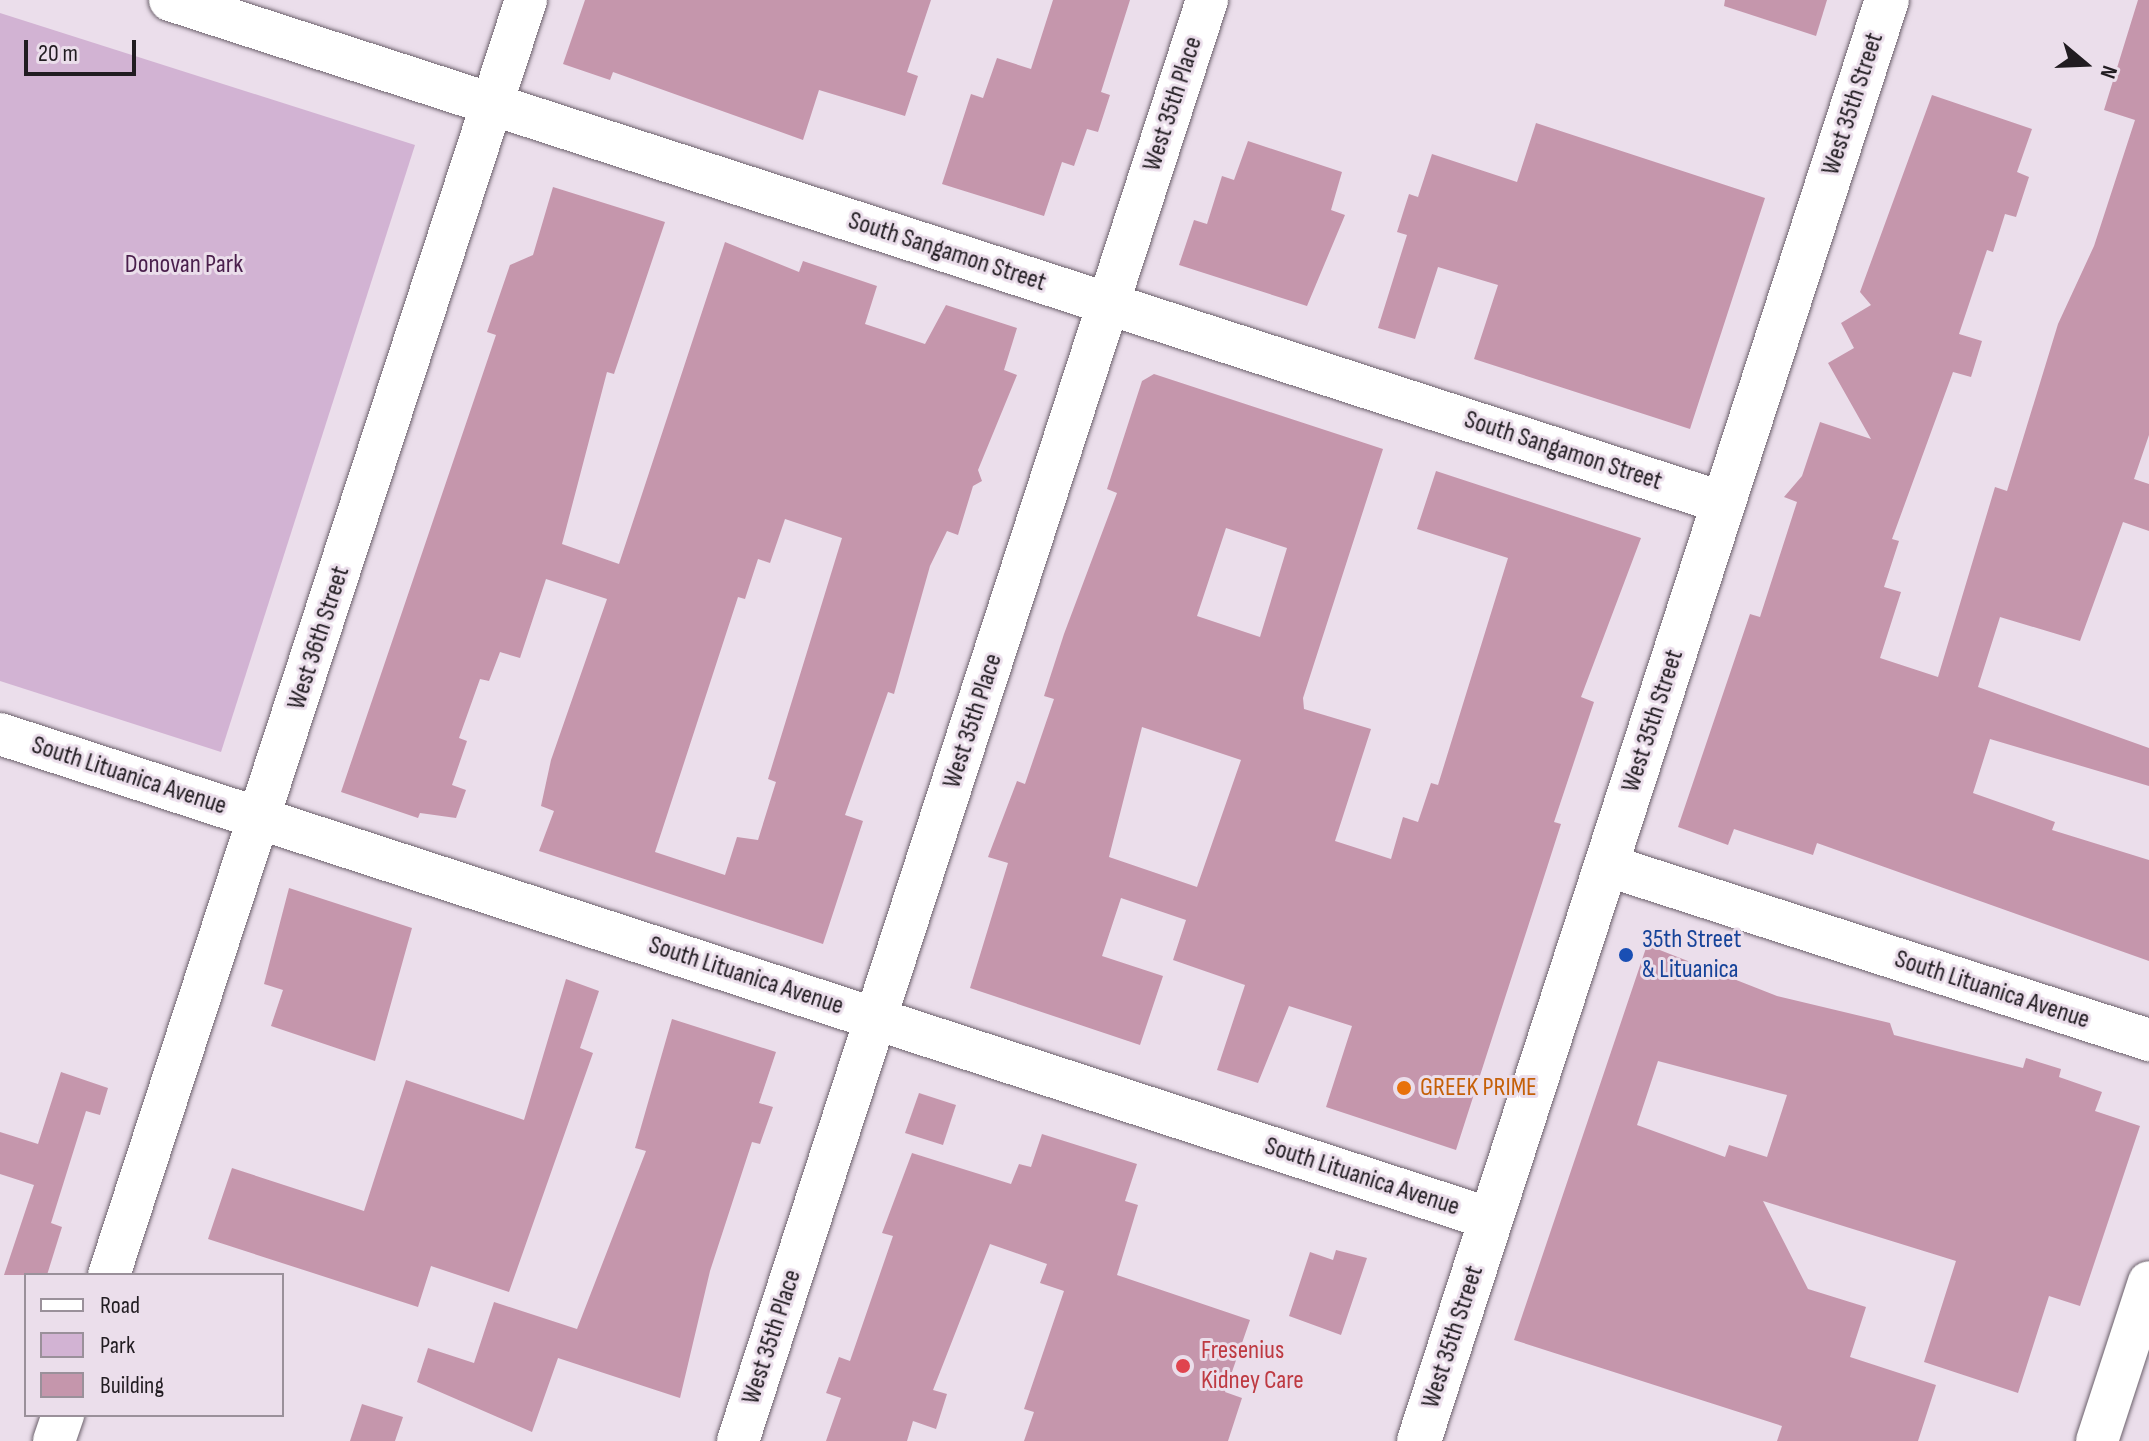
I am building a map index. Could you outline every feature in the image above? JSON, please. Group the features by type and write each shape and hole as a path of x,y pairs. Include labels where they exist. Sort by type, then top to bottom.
{"main road":[{"name":"West 35th Street","path":"1419,1441 1887,0"}],"street":[{"name":"South Sangamon Street","path":"170,0 1724,503"},
{"name":"West 36th Street","path":"110,1273 526,0"},
{"name":"West 35th Place","path":"738,1441 1207,0"},
{"name":"South Lituanica Avenue","path":"0,734 1491,1219"},
{"name":"South Lituanica Avenue","path":"1606,865 2149,1040"},
{"path":"2097,1441 2149,1282"},
{"path":"54,1441 62,1417"}],"green space":[{"name":"Donovan Park","path":"0,13 415,145 221,752 0,681"}],"building":[{"path":"585,0 931,0 907,72 918,76 905,116 819,90 803,140 613,72 610,80 563,64"},
{"path":"1053,0 1130,0 1101,92 1110,95 1098,132 1087,129 1074,166 1062,162 1044,216 942,184 971,94 983,98 997,58 1031,69"},
{"path":"1725,0 1827,0 1816,36 1724,6"},
{"path":"2138,0 2149,0 2149,435 2134,479 2149,484 2149,531 2123,522 2080,641 2000,617 1978,687 2149,748 2149,786 1990,739 1973,793 2055,822 2052,830 2149,860 2149,961 1817,843 1813,855 1734,829 1728,845 1678,827 1750,614 1760,617 1797,502 1784,497 1802,476 1820,422 1871,439 1828,363 1854,348 1841,323 1871,305 1860,292 1932,95 2032,129 2017,172 2029,177 2016,217 2005,214 1993,252 1987,250 1959,334 1982,341 1971,377 1953,372 1892,539 1899,541 1884,587 1901,592 1880,658 1938,677 1995,487 2007,491 2058,324 2094,246 2135,120 2104,110"},
{"path":"1536,123 1765,198 1690,429 1474,359 1498,285 1438,267 1415,339 1378,328 1407,235 1397,232 1409,194 1418,197 1432,154 1517,182"},
{"path":"1248,141 1342,172 1331,210 1345,215 1307,306 1179,265 1194,220 1207,224 1222,176 1234,180"},
{"path":"553,187 665,222 614,374 607,372 562,544 619,564 725,242 799,272 803,261 877,286 865,324 925,344 946,305 1017,328 1004,370 1017,375 978,470 982,481 973,486 958,535 947,531 930,566 894,694 888,692 845,815 863,821 823,944 539,851 554,811 541,806 551,760 607,599 546,579 520,658 500,652 489,681 480,679 459,738 467,741 452,785 466,790 456,818 420,813 418,818 341,792 496,335 487,332 510,265 533,255","holes":["785,519 842,538 768,779 776,782 758,840 737,837 725,875 655,852 738,597 745,599 758,559 770,563"]},
{"path":"1154,374 1383,449 1303,698 1304,709 1371,729 1335,841 1391,859 1403,817 1418,822 1431,783 1438,785 1508,558 1417,529 1436,471 1641,538 1581,697 1594,702 1554,822 1561,824 1456,1150 1326,1107 1352,1026 1289,1006 1258,1083 1217,1070 1245,985 1173,960 1186,920 1121,898 1102,956 1163,976 1140,1045 970,988 1008,863 988,857 1017,781 1025,784 1054,699 1044,696 1117,493 1107,489 1142,381","holes":["1226,528 1287,548 1260,637 1197,616","1142,727 1241,760 1197,887 1109,857"]},
{"path":"289,888 412,928 375,1061 271,1026 283,990 264,984"},
{"path":"1647,945 1777,996 1890,1023 1894,1035 2023,1068 2026,1058 2061,1069 2059,1077 2102,1092 2095,1111 2140,1126 2080,1306 2049,1296 2018,1393 1924,1362 1956,1261 1763,1201 1808,1289 1866,1307 1850,1357 1936,1385 1918,1441 1777,1441 1782,1426 1514,1340","holes":["1658,1061 1787,1095 1767,1157 1729,1145 1725,1157 1637,1125"]},
{"path":"566,979 599,991 580,1048 593,1053 509,1292 431,1266 418,1307 208,1239 232,1168 364,1211 406,1080 524,1120"},
{"path":"672,1019 776,1052 759,1103 773,1107 760,1144 752,1142 710,1271 680,1398 558,1358 532,1432 417,1382 428,1348 474,1363 494,1302 577,1329 646,1151 635,1148"},
{"path":"61,1072 108,1088 100,1115 86,1111 51,1223 62,1227 48,1273 4,1275 34,1185 0,1174 0,1132 38,1144"},
{"path":"919,1093 956,1105 943,1145 905,1133"},
{"path":"1042,1134 1137,1164 1125,1201 1138,1205 1117,1275 1250,1320 1225,1392 1242,1398 1228,1441 1024,1441 1034,1412 1024,1409 1064,1291 1040,1283 1047,1264 990,1244 933,1390 947,1394 936,1429 913,1421 907,1441 826,1441 841,1398 826,1393 839,1357 850,1361 893,1236 882,1233 912,1153 1011,1184 1019,1164 1031,1167"},
{"path":"1336,1250 1367,1258 1341,1335 1289,1316 1310,1252 1333,1260"},
{"path":"362,1404 403,1417 395,1441 350,1441"}],"place":[{"name":"35th Street & Lituanica","path":"1626,955"},
{"name":"GREEK PRIME","path":"1404,1088"},
{"name":"Fresenius Kidney Care","path":"1183,1366"}]}
